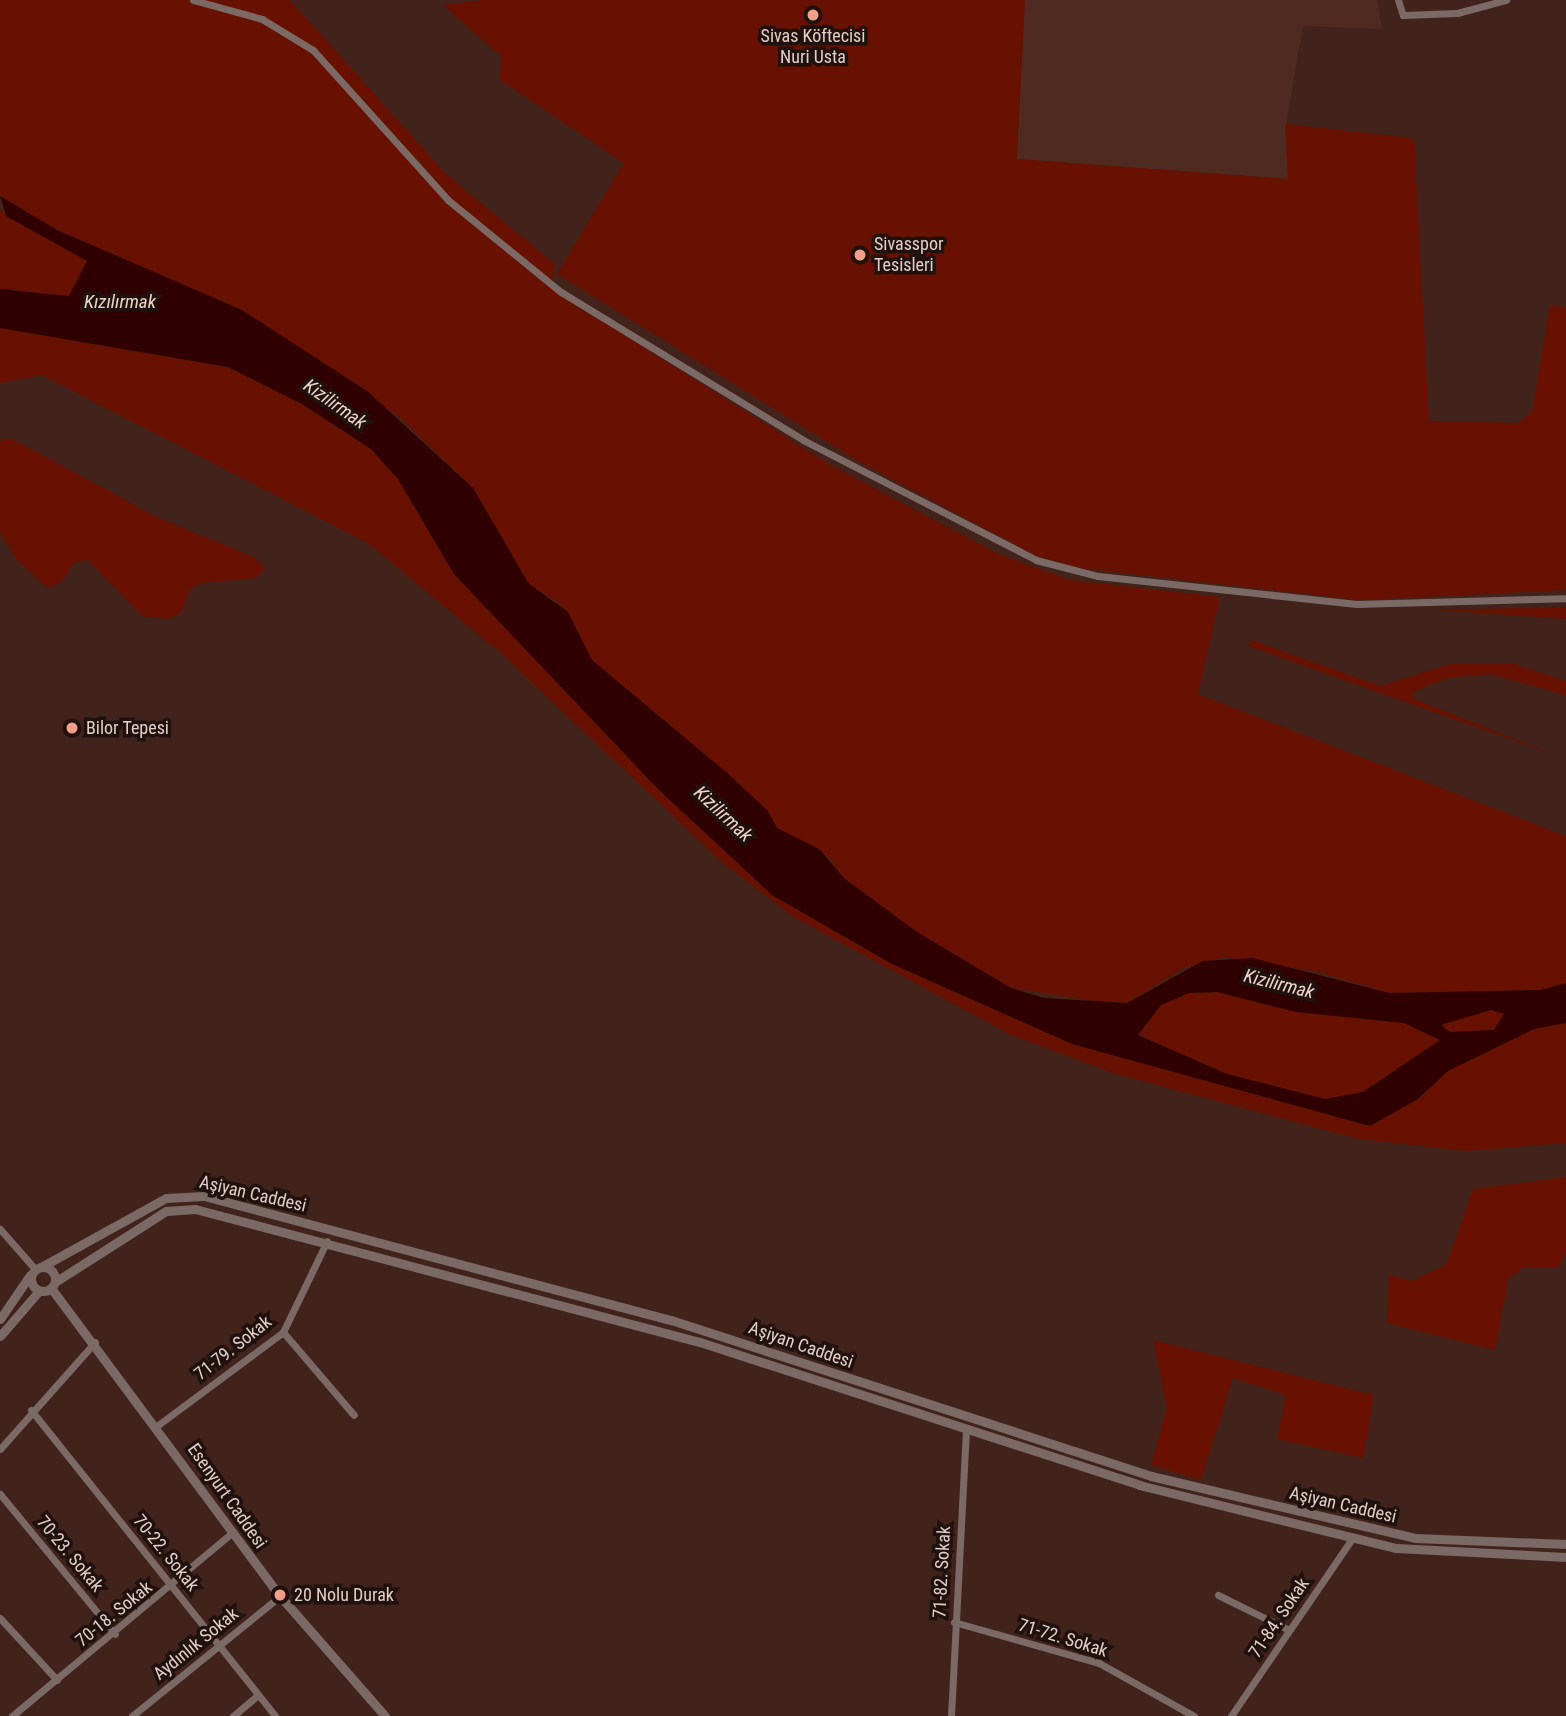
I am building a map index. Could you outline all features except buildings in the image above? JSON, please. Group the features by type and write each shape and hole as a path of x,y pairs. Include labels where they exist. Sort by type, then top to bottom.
{"street":[{"path":"193,0 262,19 313,50 448,200 561,292 803,439 1036,560 1098,576 1356,604 1566,598"},
{"path":"1398,0 1403,15 1457,13 1506,0"},
{"name":"Aşiyan Caddesi","path":"36,1270 166,1198 204,1196 683,1324 1151,1476 1415,1538 1566,1544"},
{"name":"Aşiyan Caddesi","path":"39,1291 53,1285 166,1212 195,1209 327,1241 703,1343 1139,1485 1353,1538 1435,1553 1566,1557"},
{"path":"0,1229 36,1270 39,1291 0,1336"},
{"name":"71-79. Sokak","path":"158,1425 283,1332 327,1241"},
{"path":"0,1319 36,1270"},
{"name":"Esenyurt Caddesi","path":"36,1270 52,1270 53,1285 158,1425 233,1532 281,1596 385,1716"},
{"path":"283,1332 354,1415"},
{"path":"0,1449 32,1410 96,1342"},
{"name":"70-22. Sokak","path":"32,1410 275,1716"},
{"name":"71-82. Sokak","path":"951,1716 965,1429"},
{"name":"70-23. Sokak","path":"0,1494 115,1634"},
{"name":"70-18. Sokak","path":"12,1716 174,1587 233,1532"},
{"name":"71-84. Sokak","path":"1231,1716 1353,1538"},
{"path":"1217,1595 1289,1630"},
{"name":"Aydınlık Sokak","path":"132,1716 281,1596"},
{"path":"0,1618 57,1680"},
{"name":"71-72. Sokak","path":"954,1622 1099,1663 1194,1716"},
{"path":"233,1716 258,1695"}],"shaded area":[{"path":"0,0 290,0 446,174 555,264 551,289 829,464 997,553 1071,580 1220,597 1198,694 1566,836 1566,983 1541,990 1389,993 1319,972 1224,957 1184,968 1127,1003 1100,1002 1011,988 917,932 845,879 829,857 777,828 768,811 727,773 592,660 558,602 529,584 473,488 399,417 242,310 57,230 0,196"},
{"path":"483,0 1025,0 1017,159 1288,179 1285,124 1414,138 1429,421 1517,423 1532,412 1550,306 1566,307 1566,590 1359,600 1080,568 1035,555 858,461 557,274 624,163 500,80 501,56 443,5"},
{"path":"1025,0 1377,0 1382,29 1303,26 1286,124 1288,179 1016,159"},
{"path":"0,210 84,255 86,267 69,296 0,289"},
{"path":"0,328 228,367 302,404 371,449 398,479 454,574 657,788 772,895 892,964 1072,1044 1370,1126 1418,1099 1448,1071 1534,1029 1566,1023 1566,1143 1466,1151 1359,1139 1116,1074 1011,1035 794,917 724,864 504,656 368,543 42,375 0,383"},
{"path":"11,438 157,517 256,558 265,569 255,578 202,583 190,590 181,613 168,619 142,616 88,560 75,562 60,583 48,588 17,560 0,532 0,441"},
{"path":"1566,607 1566,619 1436,610"},
{"path":"1252,640 1381,686 1453,663 1514,664 1566,681 1566,695 1489,674 1448,678 1413,692 1414,699 1566,759 1248,646"},
{"path":"1217,992 1296,1012 1404,1023 1441,1040 1363,1092 1325,1099 1227,1074 1139,1035 1161,1005 1189,993"},
{"path":"1491,1010 1504,1014 1494,1030 1450,1032 1441,1024"},
{"path":"1566,1177 1566,1251 1558,1268 1522,1268 1508,1279 1495,1350 1387,1323 1389,1275 1413,1281 1447,1264 1473,1189"},
{"path":"1153,1340 1374,1395 1363,1458 1277,1439 1286,1395 1233,1378 1201,1480 1151,1465 1167,1407"}],"water":[{"name":"Kızılırmak","path":"0,196 57,230 242,310 367,391 473,488 529,584 568,612 592,660 727,773 768,811 777,828 819,849 845,879 917,932 1011,988 1044,998 1127,1003 1203,961 1253,958 1389,993 1541,990 1566,983 1566,1023 1534,1029 1448,1071 1418,1099 1370,1126 1072,1044 892,964 772,895 657,788 454,574 398,479 371,449 302,404 228,367 0,328 0,289 69,296 87,261 6,216","holes":["1217,992 1296,1012 1404,1023 1440,1040 1363,1092 1325,1099 1227,1074 1138,1035 1161,1005 1189,993","1491,1010 1504,1014 1494,1030 1450,1032 1441,1025"]}],"place":[{"name":"Sivas Köftecisi Nuri Usta","path":"813,15"},
{"name":"Sivasspor Tesisleri","path":"860,255"},
{"name":"Bilor Tepesi","path":"72,728"},
{"name":"20 Nolu Durak","path":"280,1595"}],"water label":[{"name":"Kizilirmak","path":"335,404"},
{"name":"Kizilirmak","path":"723,814"},
{"name":"Kizilirmak","path":"1279,984"}]}
